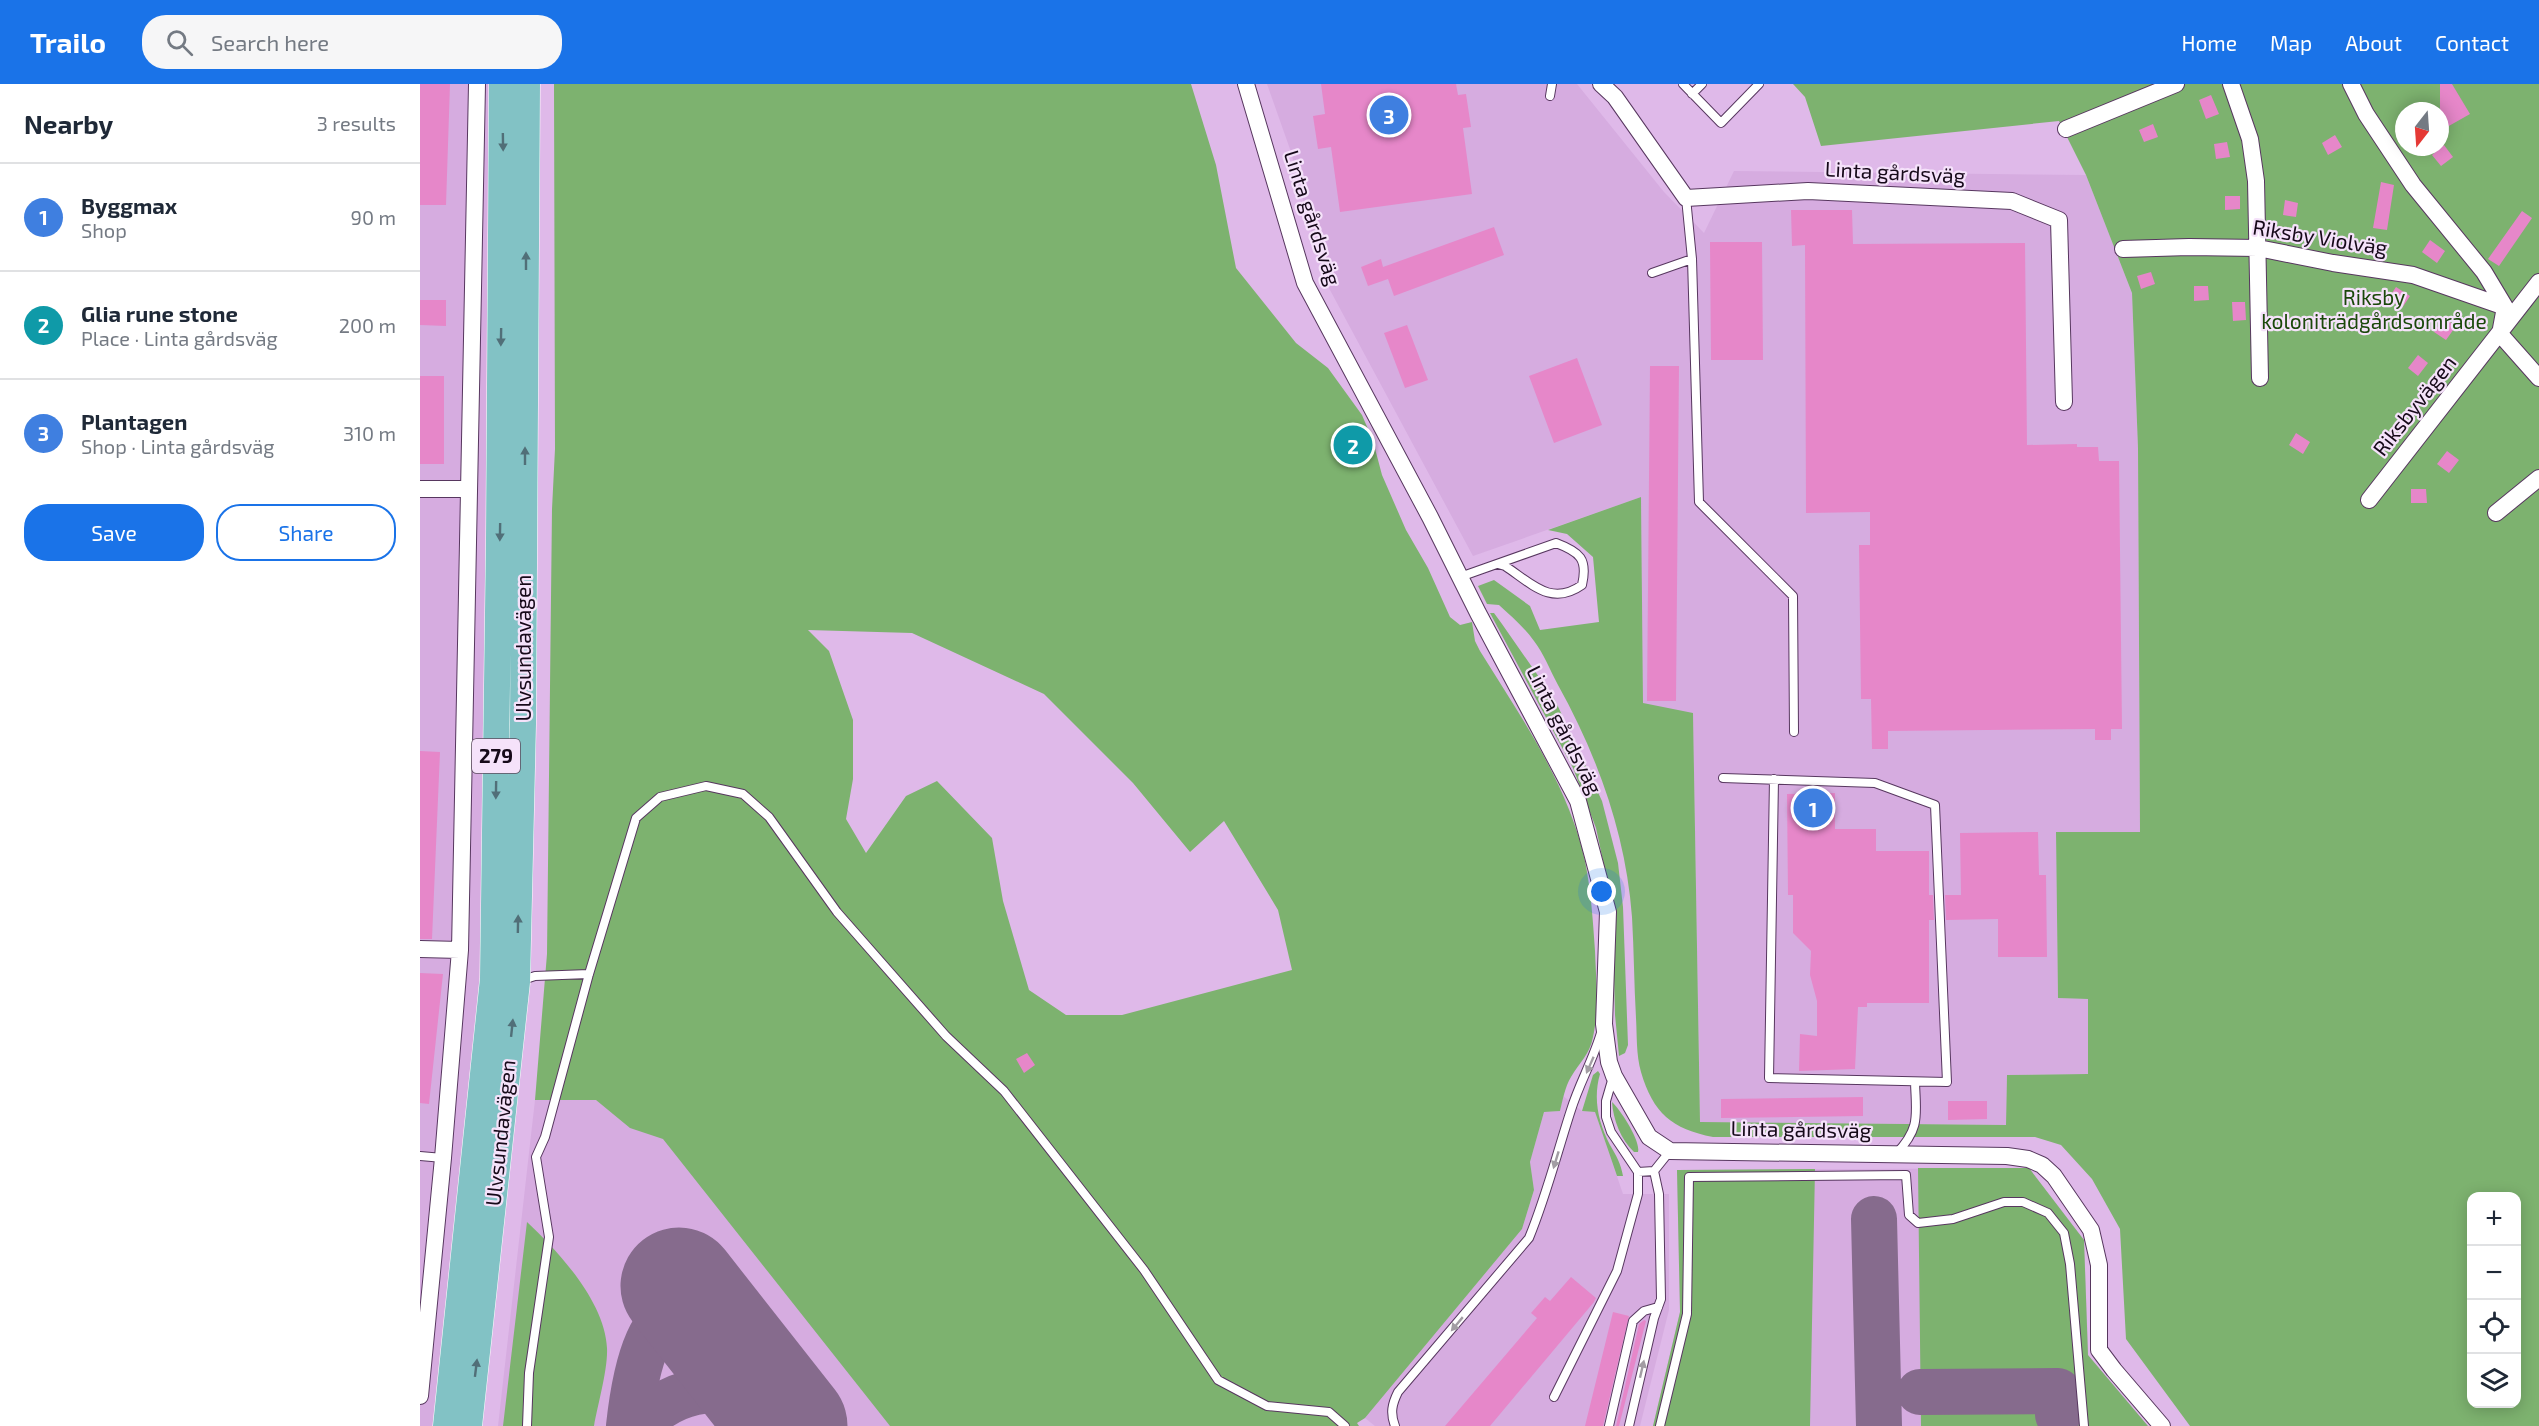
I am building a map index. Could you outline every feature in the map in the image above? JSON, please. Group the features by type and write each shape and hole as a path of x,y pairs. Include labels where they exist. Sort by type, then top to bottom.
{"main road":[{"name":"Ulvsundavägen","path":"446,1426 493,979 500,527 502,84"},
{"name":"Ulvsundavägen","path":"469,1426 516,982 523,712 527,84"}],"street":[{"path":"420,1396 425,1301 443,1158 460,950 467,489 477,84"},
{"name":"Linta gårdsväg","path":"1246,84 1305,283 1578,801 1608,912 1604,1024 1609,1062 1614,1076 1649,1137 1670,1151 2018,1157 2042,1165 2054,1176 2091,1230 2099,1265 2099,1350 2162,1426"},
{"path":"1601,84 1615,97 1686,198"},
{"path":"2066,129 2176,84"},
{"path":"2231,84 2250,139 2256,181 2260,378"},
{"path":"2351,84 2366,114 2413,184 2484,272 2505,307 2500,334 2539,378"},
{"name":"Linta gårdsväg","path":"1686,198 1808,191 2012,201 2059,220 2064,402"},
{"name":"Riksby Violväg","path":"2123,249 2258,248 2333,263 2414,275 2505,307"},
{"name":"Riksbyvägen","path":"2369,500 2539,282"},
{"path":"2496,513 2539,478"},
{"path":"420,489 467,489"},
{"path":"420,949 460,950"}],"lane":[{"path":"1550,96 1552,84"},
{"path":"1683,84 1721,123 1759,84"},
{"path":"1692,94 1702,84"},
{"path":"1686,198 1692,259 1699,502 1793,596 1794,732"},
{"path":"1652,273 1692,259"},
{"path":"1460,577 1556,543 1570,548 1582,559 1586,570 1582,585 1573,591 1549,594 1498,564"},
{"path":"1723,778 1774,779 1875,783 1935,805 1947,1082 1768,1078 1774,779"},
{"path":"527,1426 529,1373 549,1238 536,1157 545,1137 589,974 636,819 660,797 706,786 743,794 769,817 852,930 946,1036 1004,1091 1144,1270 1218,1380 1267,1406 1329,1412 1345,1426"},
{"path":"516,982 535,976 589,974"},
{"path":"1395,1426 1391,1414 1392,1403 1398,1392 1529,1238 1541,1210 1570,1112 1594,1057 1604,1024"},
{"path":"1554,1397 1617,1271 1638,1194 1638,1172 1611,1132 1606,1117 1606,1101 1614,1076"},
{"path":"1896,1154 1907,1143 1916,1124 1915,1082"},
{"path":"1638,1172 1654,1171 1670,1151"},
{"path":"420,1156 443,1158"},
{"path":"1629,1426 1661,1299 1659,1194 1654,1171"},
{"path":"1660,1426 1687,1314 1689,1177 1906,1175 1909,1215 1918,1223 1953,1220 2004,1202 2023,1202 2048,1213 2064,1233 2070,1263 2084,1426"},
{"path":"1609,1426 1633,1322 1644,1311 1658,1307"}],"shaded area":[{"path":"420,84 493,84 481,996 449,1305 433,1426 420,1426"},
{"path":"1267,84 1577,84 1664,192 1704,233 1734,171 2086,175 2132,293 2138,448 2140,832 2056,832 2058,998 2088,999 2089,1074 2007,1075 2006,1125 1700,1122 1693,714 1643,704 1641,497 1473,556 1323,277 1291,152"},
{"path":"573,968 1134,1250 1359,1426 498,1426 535,1100"},
{"path":"1563,1096 1582,1111 1595,1112 1623,1194 1669,1194 1669,1310 1640,1426 1375,1426 1365,1418 1522,1229 1534,1190 1530,1162 1544,1112 1560,1111"},
{"path":"2029,1168 2084,1240 2091,1426 1653,1426 1680,1312 1677,1170"}],"green space":[{"path":"554,84 1191,84 1216,165 1236,268 1296,343 1328,368 1362,415 1373,441 1382,475 1406,530 1428,568 1450,617 1460,625 1472,622 1475,641 1480,651 1527,726 1555,778 1577,833 1585,861 1590,895 1597,994 1592,1043 1569,1081 1560,1111 1544,1112 1530,1162 1534,1190 1522,1229 1365,1418 1357,1423 1359,1426 890,1426 663,1139 630,1128 596,1100 535,1100 547,954 552,509 555,449","holes":["808,630 912,633 1044,694 1133,783 1190,852 1224,821 1278,910 1292,970 1122,1015 1066,1015 1029,990 1003,901 992,838 937,781 906,796 866,853 846,819 853,779 853,720 829,651"]},
{"name":"Riksby koloniträdgårdsområde","path":"1793,84 2539,84 2539,1426 2190,1426 2126,1339 2120,1229 2092,1179 2061,1145 2035,1137 1713,1137 1675,1124 1658,1108 1652,1098 1641,1072 1637,1052 1629,886 1624,856 1608,797 1586,740 1541,651 1518,622 1499,605 1487,604 1478,586 1494,580 1530,606 1540,630 1599,622 1593,557 1567,534 1548,530 1641,497 1643,703 1693,713 1700,1122 2006,1125 2007,1075 2088,1074 2088,999 2058,998 2056,832 2140,832 2138,448 2132,293 2086,175 2059,121 1821,146 1805,97"},
{"path":"1490,613 1494,613 1555,700 1602,801 1618,863 1623,907 1628,1045 1625,1053 1619,1056 1615,1015 1612,903 1596,828 1573,768"},
{"path":"1598,1071 1600,1074 1597,1101 1600,1119 1623,1176 1617,1176 1595,1112 1582,1111 1593,1075"},
{"path":"1612,1102 1633,1133 1638,1152 1634,1152 1629,1147 1622,1135 1616,1122"},
{"path":"1918,1168 2029,1168 2084,1240 2088,1355 2148,1426 1921,1426"},
{"path":"1815,1169 1810,1426 1653,1426 1680,1312 1677,1170"},
{"path":"527,1222 553,1248 578,1279 598,1313 604,1331 607,1348 606,1366 594,1426 503,1426"}],"building":[{"path":"420,84 450,84 446,205 420,205"},
{"path":"1321,84 1456,84 1458,95 1466,94 1471,127 1463,128 1472,194 1340,212 1331,147 1318,149 1313,116 1325,114"},
{"path":"2440,84 2452,84 2470,114 2449,126 2449,102 2440,102"},
{"path":"2211,95 2219,114 2206,119 2199,100"},
{"path":"2153,124 2158,137 2144,142 2139,130"},
{"path":"2335,135 2342,147 2328,155 2322,143"},
{"path":"2227,142 2230,157 2216,159 2214,144"},
{"path":"2449,152 2453,157 2441,166 2433,156 2449,156"},
{"path":"2381,182 2394,185 2387,230 2373,228"},
{"path":"2225,196 2240,196 2240,209 2225,210"},
{"path":"2285,200 2298,203 2296,217 2283,215"},
{"path":"1791,210 1852,210 1853,244 2025,243 2027,445 2077,444 2077,447 2098,447 2099,461 2119,461 2122,729 2111,729 2111,740 2095,740 2095,729 1888,731 1888,749 1872,749 1871,699 1861,699 1859,545 1870,545 1870,512 1806,513 1805,245 1792,246"},
{"path":"2522,211 2532,218 2499,266 2488,259"},
{"path":"1494,227 1504,255 1394,296 1388,279 1368,286 1361,267 1381,259 1383,267"},
{"path":"2430,240 2445,251 2437,263 2422,252"},
{"path":"1710,242 1762,242 1763,360 1711,360"},
{"path":"2151,272 2155,284 2141,289 2137,276"},
{"path":"2194,286 2208,286 2209,300 2194,301"},
{"path":"2396,287 2410,296 2402,308 2388,299"},
{"path":"420,300 446,300 446,326 420,325"},
{"path":"2232,302 2245,302 2246,320 2233,321"},
{"path":"2444,318 2456,326 2446,340 2434,332"},
{"path":"1407,325 1428,380 1405,388 1384,333"},
{"path":"2418,355 2428,363 2418,376 2408,368"},
{"path":"1577,358 1602,425 1554,443 1529,376"},
{"path":"1650,366 1679,366 1676,701 1647,701"},
{"path":"420,376 444,376 444,464 420,464"},
{"path":"2296,433 2310,442 2303,454 2289,445"},
{"path":"2447,451 2459,460 2449,473 2437,464"},
{"path":"2411,489 2426,489 2427,503 2411,503"},
{"path":"420,751 440,752 432,939 420,939"},
{"path":"1835,793 1835,829 1876,829 1876,851 1929,851 1929,895 1933,895 1934,920 1929,920 1929,1003 1867,1003 1867,1007 1858,1007 1855,1069 1799,1071 1800,1034 1817,1036 1817,1001 1810,975 1811,951 1793,933 1793,895 1788,895 1787,794"},
{"path":"2038,832 2039,875 2046,875 2047,957 1998,957 1998,919 1946,920 1945,895 1961,895 1960,833"},
{"path":"420,973 443,974 429,1104 420,1103"},
{"path":"1027,1053 1035,1065 1024,1073 1016,1059"},
{"path":"1863,1097 1863,1116 1721,1118 1721,1099"},
{"path":"1948,1101 1987,1101 1987,1119 1948,1120"},
{"path":"1571,1277 1596,1298 1594,1302 1490,1426 1445,1426 1537,1318 1531,1313 1545,1297 1550,1301"},
{"path":"1613,1312 1629,1316 1603,1426 1585,1426"},
{"path":"1646,1321 1619,1426 1616,1426 1639,1324"}],"taxiway":[{"path":"1874,1219 1879,1426"},
{"path":"629,1426 640,1364 658,1324 672,1314 690,1314 711,1327"},
{"path":"639,1426 651,1414 679,1397 710,1390 743,1395 758,1402 788,1426"},
{"path":"1920,1392 2058,1391 2058,1415"}],"runway":[{"path":"679,1286 789,1426"}],"place":[{"name":"Plantagen","path":"1389,115"},
{"name":"Glia rune stone","path":"1353,445"},
{"name":"Byggmax","path":"1813,808"}]}
